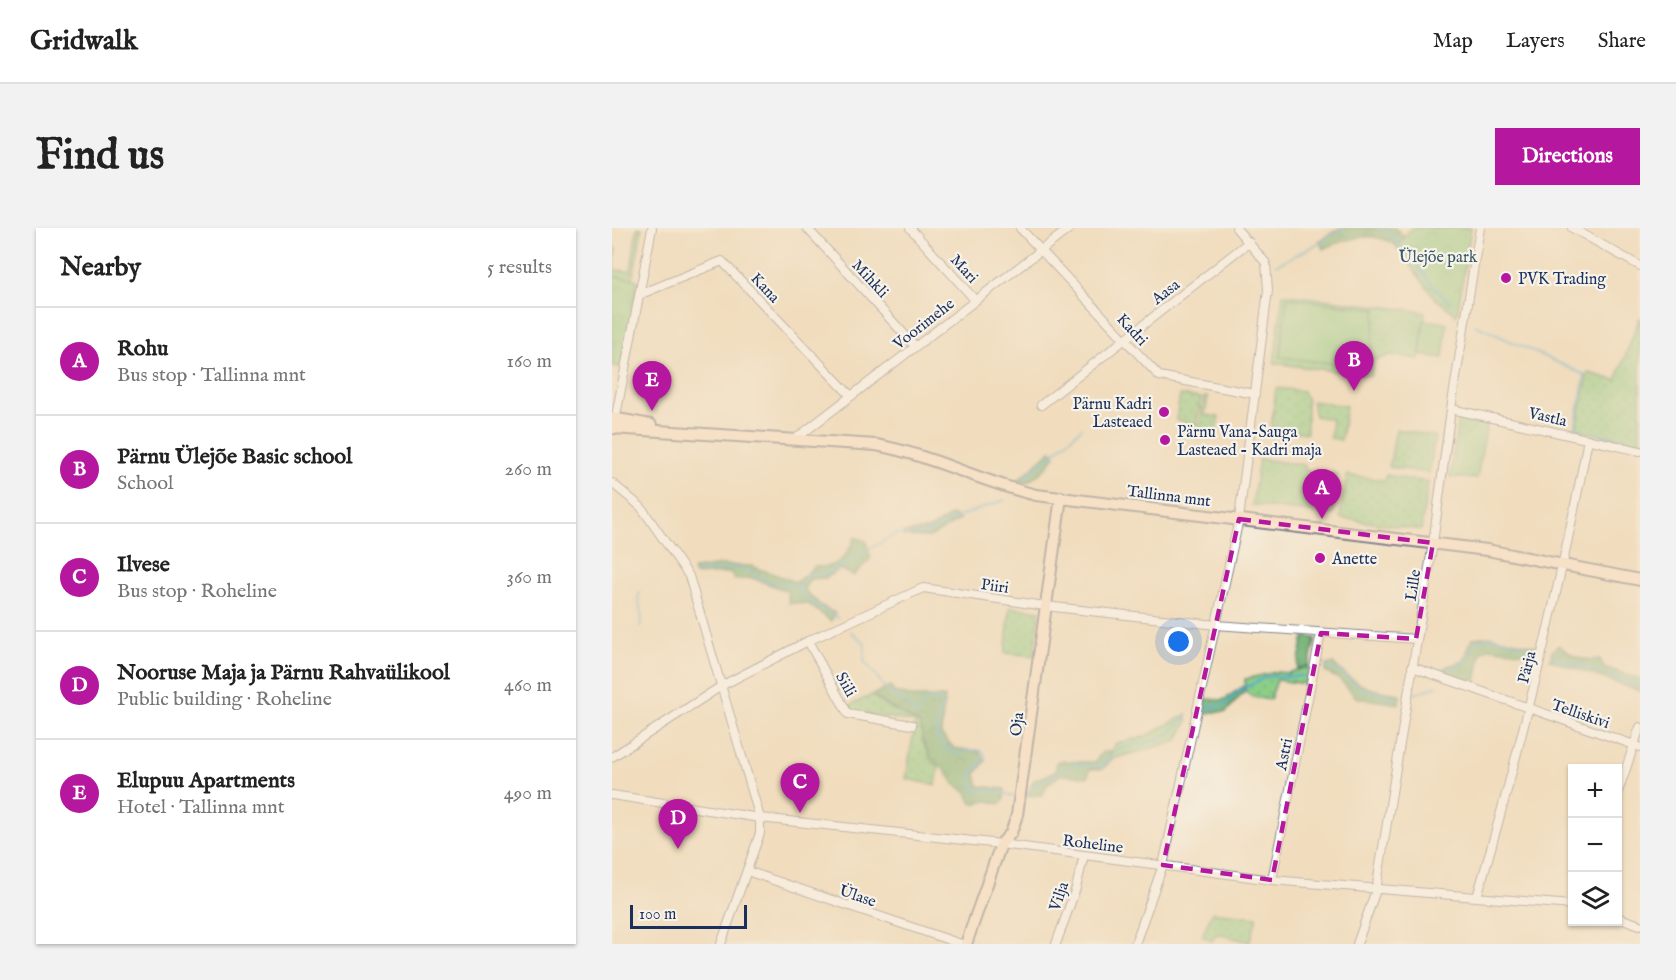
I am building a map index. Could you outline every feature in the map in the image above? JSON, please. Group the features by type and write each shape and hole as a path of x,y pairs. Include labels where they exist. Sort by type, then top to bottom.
{"main road":[{"name":"Tallinna mnt","path":"613,423 698,434 876,445 904,450 1006,488 1061,497 1433,543 1640,580"},
{"name":"Oja","path":"966,944 1001,844 1011,833 1017,815 1061,497"}],"street":[{"path":"613,423 641,294 652,228"},
{"name":"Mihkli","path":"807,228 915,346"},
{"name":"Mari","path":"910,228 975,300"},
{"name":"Kadri","path":"1020,228 1159,376 1255,394"},
{"name":"Voorimehe","path":"793,440 1070,228"},
{"path":"1135,944 1163,865 1239,519 1268,290 1266,263 1236,228"},
{"name":"Lille","path":"1357,944 1376,890 1433,543 1451,409 1480,228"},
{"path":"1572,228 1640,266"},
{"name":"Aasa","path":"1041,405 1249,242"},
{"name":"Kana","path":"641,294 722,261 851,396"},
{"name":"Vastla","path":"1451,409 1640,451"},
{"name":"Pärja","path":"1477,897 1529,709 1564,565 1588,439"},
{"path":"613,488 641,507 689,576 723,685 760,818 760,833 721,944"},
{"name":"Piiri","path":"612,757 723,685 808,641 923,588 1045,606 1216,625 1416,639"},
{"name":"Astri","path":"1272,880 1322,633"},
{"name":"Siili","path":"808,641 848,714 912,724"},
{"name":"Telliskivi","path":"1412,667 1637,746"},
{"path":"1622,783 1637,746 1640,727"},
{"name":"Roheline","path":"612,795 760,818 1001,844 1272,880 1568,905"},
{"name":"Vilja","path":"1056,944 1076,888 1084,855"},
{"name":"Ülase","path":"747,871 962,944"},
{"path":"1622,919 1640,925"}],"highlighted area":[{"path":"1239,519 1433,543 1416,639 1321,633 1272,880 1163,865"}],"green space":[{"path":"637,228 642,228 632,283 612,280 612,247 616,248 614,270 631,271"},
{"path":"1339,228 1395,228 1403,235 1401,250 1392,243 1374,237 1343,241 1323,249 1319,241"},
{"name":"Ülejõe park","path":"1411,228 1471,228 1457,315 1436,299 1397,248"},
{"path":"612,276 638,280 623,367 612,366"},
{"path":"1283,294 1425,312 1419,359 1391,355 1373,361 1371,376 1274,363"},
{"path":"1287,298 1376,309 1369,368 1280,357"},
{"path":"1640,317 1640,444 1576,430 1588,373 1616,380"},
{"path":"1424,320 1447,323 1443,358 1420,355"},
{"path":"1276,388 1303,391 1307,401 1307,433 1271,427"},
{"path":"1180,395 1201,398 1196,425 1176,420"},
{"path":"1204,397 1208,397 1205,415 1219,417 1215,439 1197,438"},
{"path":"1312,401 1346,406 1341,440 1330,438 1332,419 1315,416"},
{"path":"1458,418 1487,423 1477,479 1450,477"},
{"path":"1396,429 1435,436 1429,473 1389,467"},
{"path":"1052,450 1055,456 1045,469 1027,483 1017,481"},
{"path":"1259,459 1305,465 1305,470 1338,474 1333,515 1252,505"},
{"path":"1347,475 1385,480 1386,475 1428,482 1421,530 1340,518"},
{"path":"952,515 960,520 930,537 903,536 903,533 930,529"},
{"path":"855,537 866,541 871,558 853,576 840,569 826,578 810,579 804,589 820,605 835,613 831,621 808,604 789,603 787,591 752,578 734,580 731,573 695,575 693,569 721,565 752,566 796,582 815,566 836,564 845,556"},
{"path":"1010,607 1040,611 1034,656 1005,653"},
{"path":"1304,636 1316,638 1309,666 1297,669"},
{"path":"1491,636 1536,646 1535,654 1488,648 1481,654 1476,684 1438,672 1464,661 1472,638"},
{"path":"1559,645 1577,657 1587,660 1600,659 1604,667 1640,679 1640,691 1550,660 1552,651"},
{"path":"1333,663 1364,686 1400,694 1399,704 1357,698 1339,679 1325,672 1326,665"},
{"path":"1309,666 1305,684 1277,680 1270,700 1253,697 1245,691 1245,679 1276,672 1288,673"},
{"path":"890,686 894,692 914,697 945,697 941,734 954,748 979,752 986,760 976,774 979,786 1005,789 1004,800 999,804 988,801 972,804 967,793 954,784 945,770 932,761 922,739 921,725 872,695"},
{"path":"1244,686 1245,691 1226,712 1212,712 1202,716 1205,699 1223,700"},
{"path":"872,695 885,706 895,708 921,725 926,748 939,765 936,785 906,779 915,722 852,712 848,706"},
{"path":"1187,714 1187,722 1177,741 1112,759 1111,751 1116,743 1144,737"},
{"path":"1111,751 1112,759 1103,769 1090,769 1088,777 1060,775 1047,785 1043,795 1026,796 1034,780 1055,772 1057,761 1095,762 1102,752"},
{"path":"1212,912 1257,917 1250,942 1216,934 1212,941 1202,936"}],"waterway":[{"path":"1276,265 1344,228"},
{"path":"1379,228 1400,243 1431,284 1450,302"},
{"path":"1475,325 1585,375 1575,428 1582,429"},
{"path":"1024,479 1082,428"},
{"path":"1596,433 1625,439"},
{"path":"797,587 801,587 806,574 822,575 848,563 888,538 898,534 926,534 955,518 1005,500"},
{"path":"696,572 741,568 766,581 796,586 805,598 838,618"},
{"path":"640,593 638,597 642,619 640,627"},
{"path":"851,632 865,643 864,662 889,692 908,705 914,713 919,713 924,702 931,700 942,702 936,735 948,750 957,754 977,750 985,754 983,761 972,773 972,786 976,791 991,790 1013,796"},
{"path":"1443,673 1465,663 1473,645 1486,638 1504,640 1535,650"},
{"path":"1551,656 1640,686"},
{"path":"1326,668 1339,671 1360,688 1398,700"},
{"path":"1202,709 1225,704 1239,691 1266,677 1303,676"},
{"path":"1414,694 1437,686"},
{"path":"1030,789 1071,765 1101,766 1118,750 1155,741 1165,736 1186,717"}],"place":[{"name":"PVK Trading","path":"1506,278"},
{"name":"Pärnu Ülejõe Basic school","path":"1354,391"},
{"name":"Elupuu Apartments","path":"652,411"},
{"name":"Pärnu Kadri Lasteaed","path":"1164,412"},
{"name":"Pärnu Vana-Sauga Lasteaed - Kadri maja","path":"1165,440"},
{"name":"Rohu","path":"1322,519"},
{"name":"Anette","path":"1320,558"},
{"name":"Ilvese","path":"800,813"},
{"name":"Nooruse Maja ja Pärnu Rahvaülikool","path":"678,849"}]}
